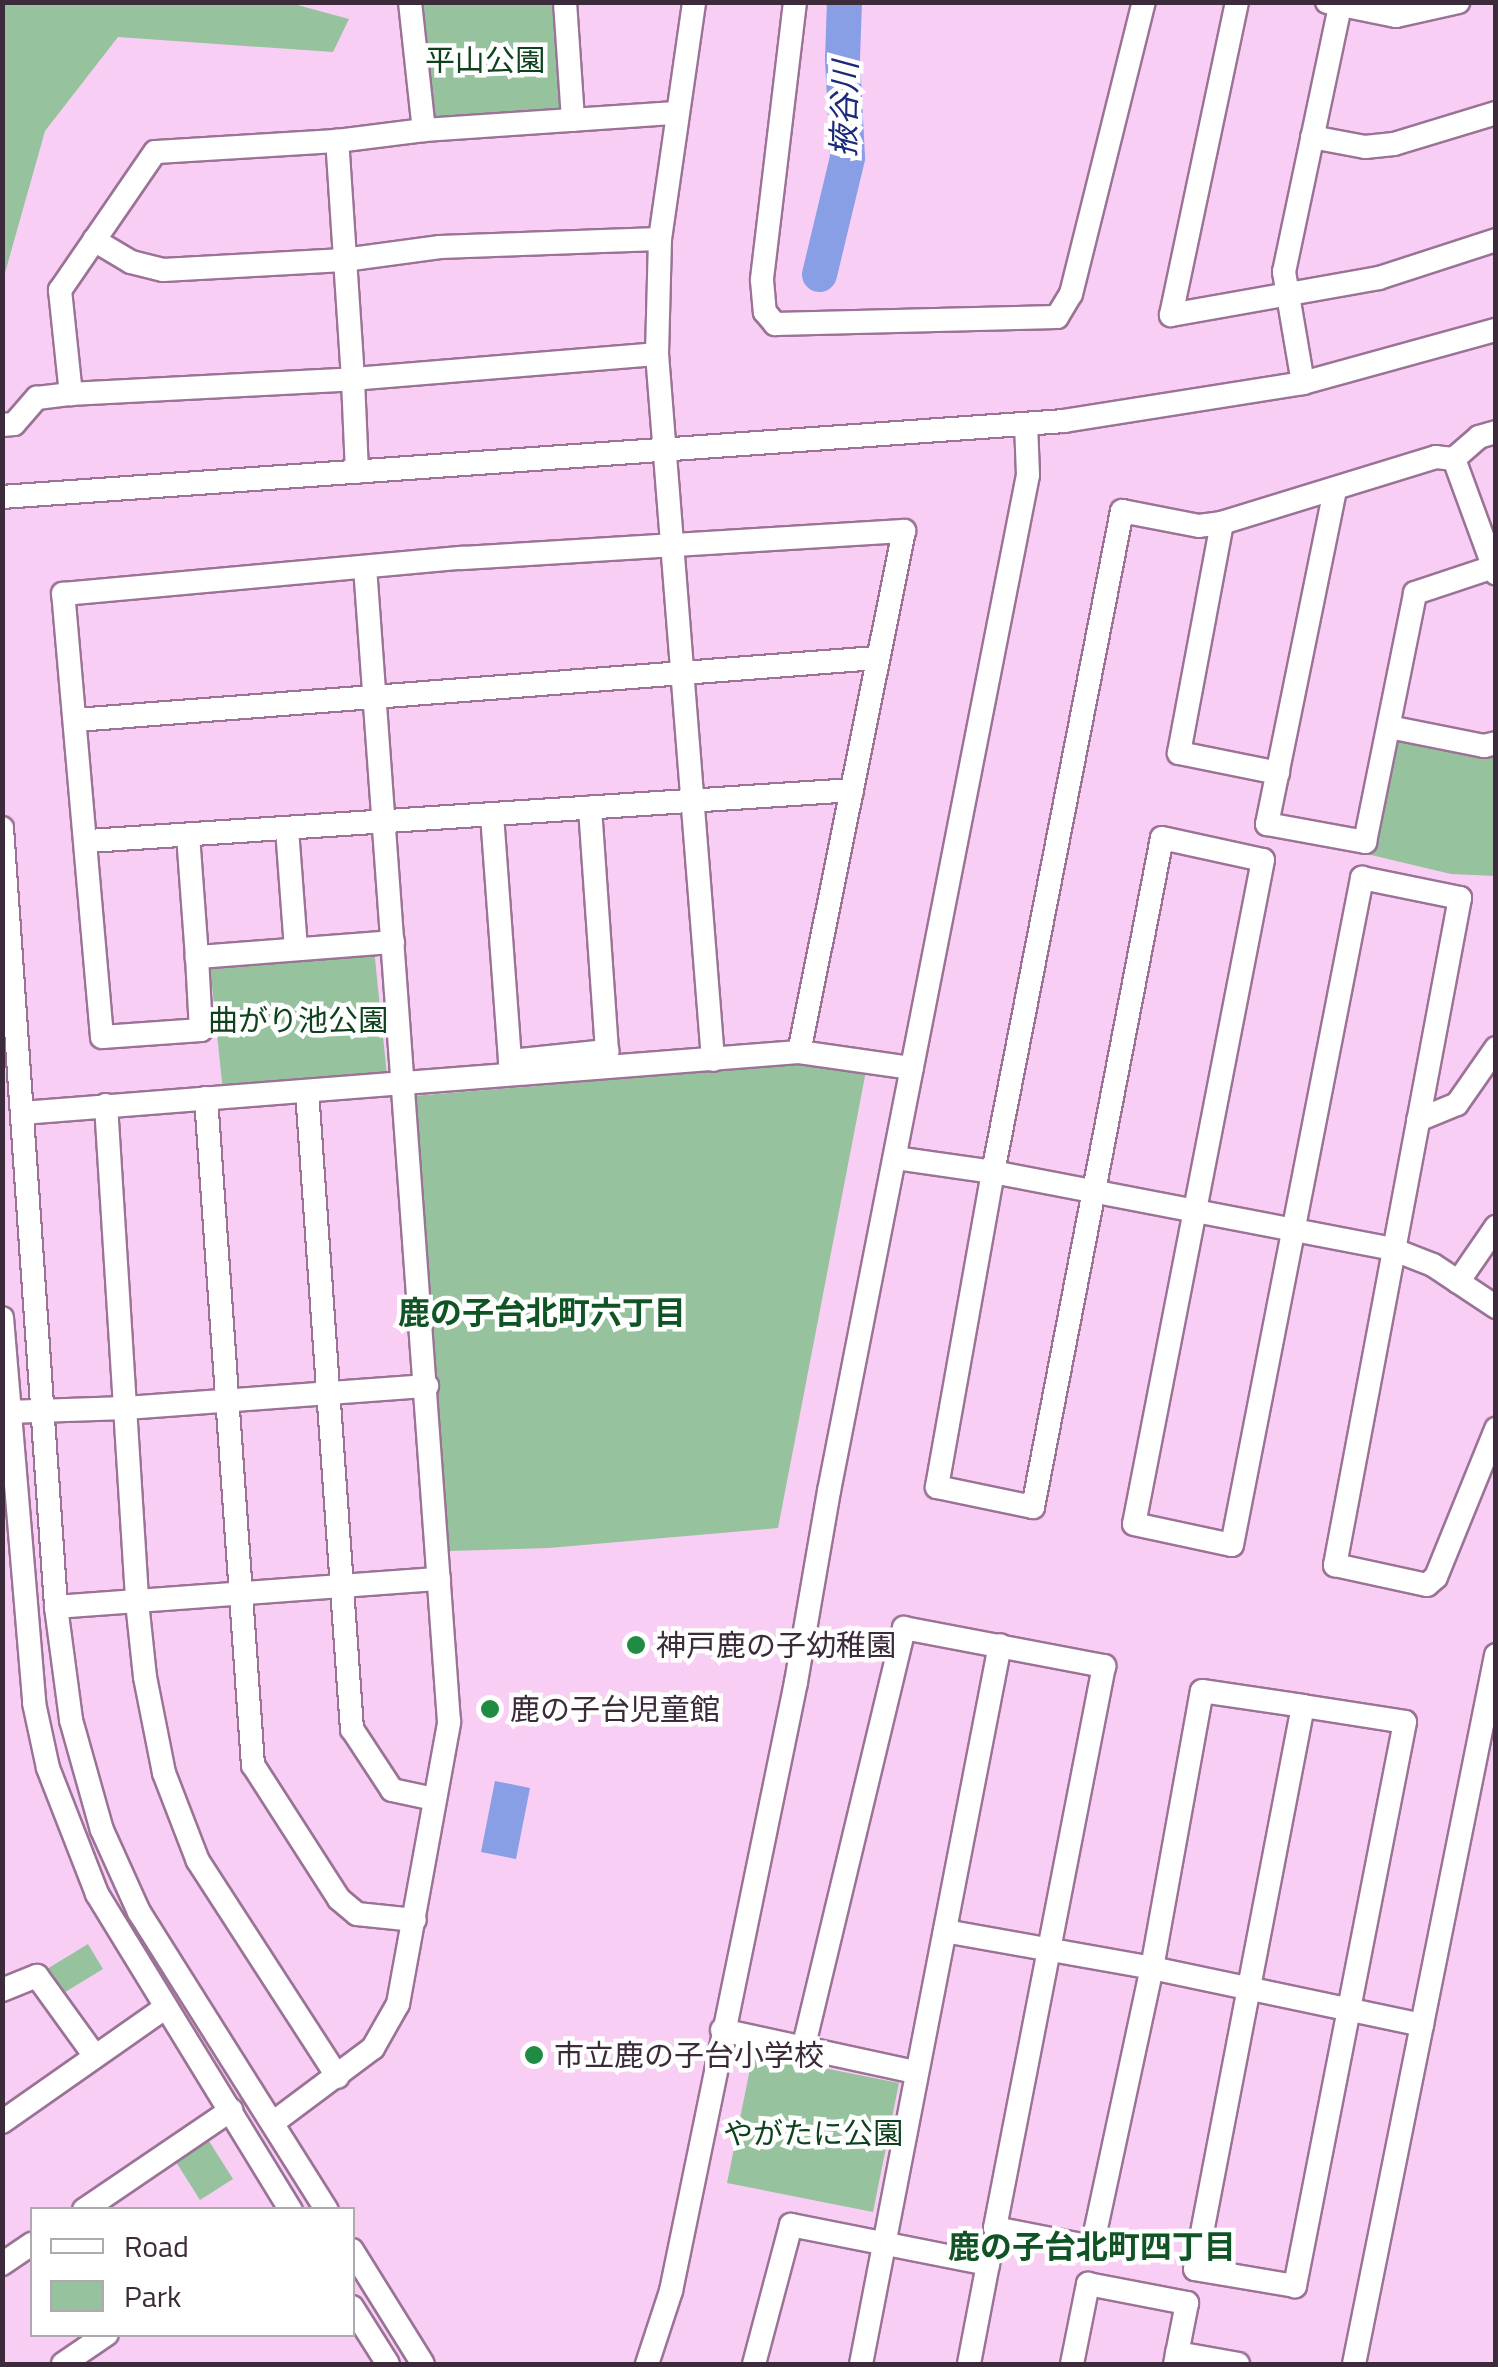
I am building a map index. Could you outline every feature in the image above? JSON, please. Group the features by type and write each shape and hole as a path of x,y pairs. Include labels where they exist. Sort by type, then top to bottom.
{"street":[{"path":"410,2 424,130"},
{"path":"565,2 573,120"},
{"path":"694,2 660,238 657,354 713,1060"},
{"path":"794,2 762,280 765,312 775,324 1057,317 1071,294 1144,2"},
{"path":"1237,2 1170,316 1378,278 1496,240"},
{"path":"1303,384 1284,272 1336,3 1396,16 1458,2"},
{"path":"71,394 60,290 155,152 675,113"},
{"path":"1312,137 1365,148 1394,144 1496,113"},
{"path":"337,141 357,472"},
{"path":"94,240 131,262 162,270 344,260 440,248 660,238"},
{"path":"2,497 1026,424 1303,384 1496,330"},
{"path":"2,426 14,424 36,398 71,394 353,380 657,354"},
{"path":"647,2364 671,2291 796,1682 1028,474 1026,424"},
{"path":"1496,432 1480,437 1454,459 1436,457 1222,523 1199,526 1122,511 992,1172 936,1486 1033,1508 1162,838 1262,860 1134,1524 1232,1545 1290,1231 1362,878 1460,898 1335,1565 1427,1585 1436,1577 1496,1429"},
{"path":"1335,490 1267,824 1365,842 1415,593 1495,569 1454,459"},
{"path":"1222,523 1179,752 1278,774"},
{"path":"188,835 201,1030 102,1037 88,842 63,594 365,568 904,531 799,1052"},
{"path":"274,2122 373,2048 398,2004 450,1722 365,568"},
{"path":"76,720 876,658"},
{"path":"1388,727 1484,746 1496,744"},
{"path":"88,842 852,790"},
{"path":"492,815 510,1061 607,1052 590,808"},
{"path":"2,828 56,1607 71,1720 102,1830 138,1912 325,2207"},
{"path":"288,829 296,950"},
{"path":"196,957 393,942"},
{"path":"1418,1120 1457,1104 1496,1048"},
{"path":"22,1113 799,1052 912,1068"},
{"path":"307,1091 352,1729 392,1790 434,1799"},
{"path":"206,1098 253,1765 339,1899 357,1914 416,1920"},
{"path":"106,1105 137,1602 145,1677 164,1773 198,1861 338,2077"},
{"path":"895,1158 992,1172 1392,1249 1433,1265 1496,1307"},
{"path":"1458,1282 1496,1227"},
{"path":"2,1318 34,1702 48,1768 97,1894 289,2207"},
{"path":"7,1412 126,1408 427,1386"},
{"path":"56,1607 439,1579"},
{"path":"804,2045 904,1628 1104,1666 995,2228 1092,2247 1152,1968 1202,1691 1303,1706 1405,1722 1346,2007 1295,2286 1195,2269 1303,1706"},
{"path":"861,2364 1000,1645"},
{"path":"1354,2364 1496,1656"},
{"path":"945,1931 1152,1968 1422,2025"},
{"path":"2,1990 37,1976 95,2056"},
{"path":"2,2122 165,2008"},
{"path":"722,2030 915,2072"},
{"path":"88,2207 231,2110"},
{"path":"754,2364 791,2225 988,2264 969,2364"},
{"path":"2,2264 30,2245"},
{"path":"355,2255 423,2364"},
{"path":"1072,2364 1088,2284 1188,2303 1176,2359 1238,2364"},
{"path":"355,2313 388,2364"},
{"path":"63,2364 104,2337"}],"green space":[{"path":"3,2 290,3 349,19 333,52 118,37 45,131 3,280"},
{"name":"平山公園","path":"420,3 555,3 564,112 430,123"},
{"path":"1392,740 1483,759 1495,757 1495,876 1451,874 1371,855"},
{"name":"曲がり池公園","path":"374,949 387,1075 223,1092 210,966"},
{"path":"791,1065 866,1071 778,1528 549,1548 449,1551 413,1096"},
{"path":"88,1944 103,1969 62,1994 47,1969"},
{"name":"やがたに公園","path":"753,2054 899,2083 873,2212 727,2183"},
{"path":"209,2141 233,2179 200,2200 176,2162"}],"water":[{"path":"495,1781 530,1788 516,1859 481,1852"}],"waterway":[{"name":"掖谷川","path":"819,274 847,157 842,58 844,2"}],"place":[{"name":"神戸鹿の子幼稚園","path":"636,1645"},
{"name":"鹿の子台児童館","path":"490,1709"},
{"name":"市立鹿の子台小学校","path":"534,2055"}],"district":[{"name":"鹿の子台北町六丁目","path":"542,1312"},
{"name":"鹿の子台北町四丁目","path":"1092,2246"}]}
